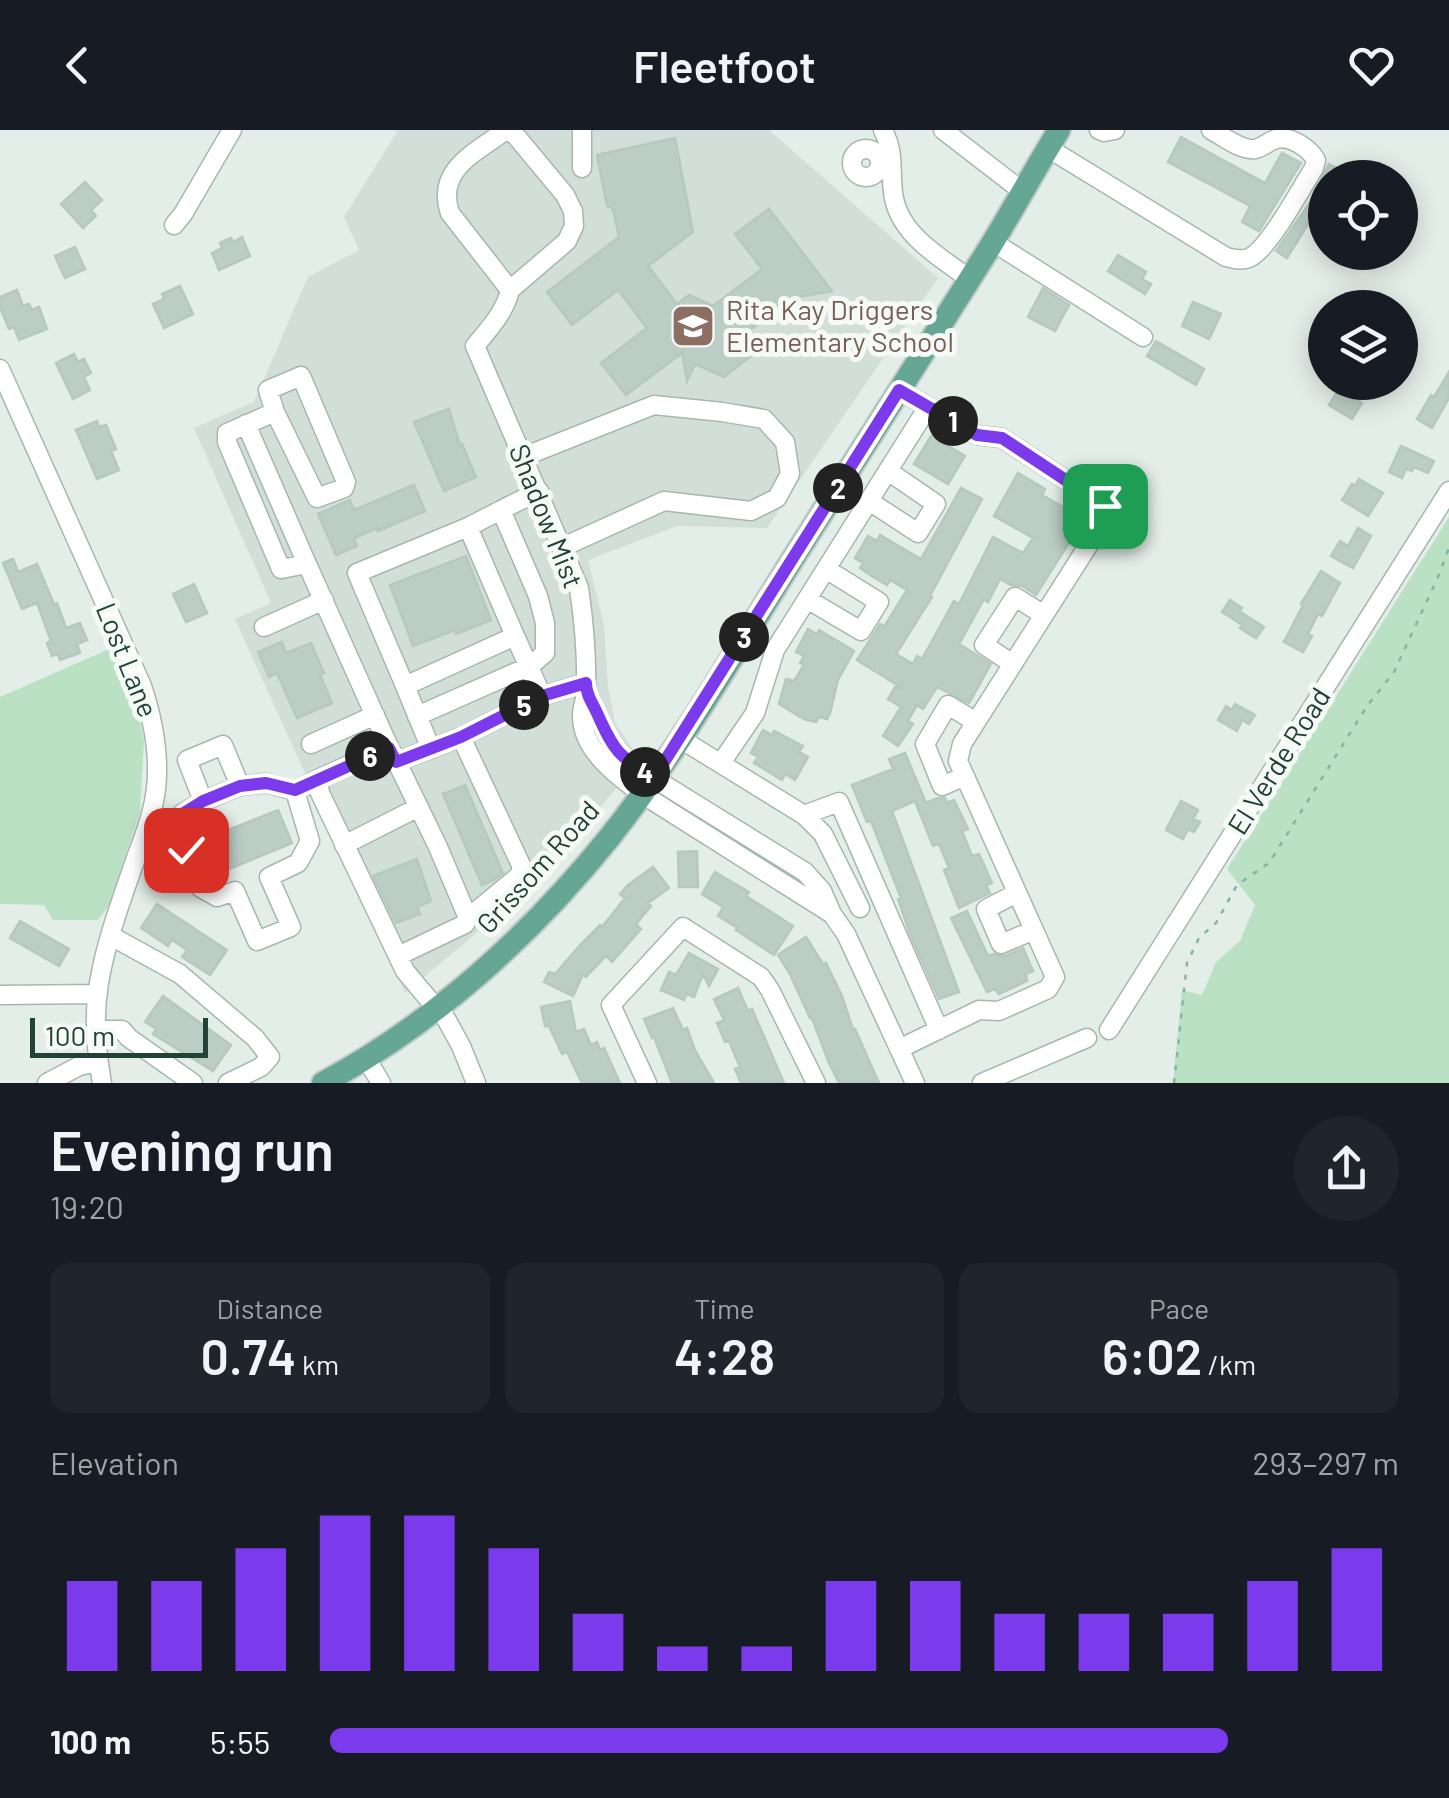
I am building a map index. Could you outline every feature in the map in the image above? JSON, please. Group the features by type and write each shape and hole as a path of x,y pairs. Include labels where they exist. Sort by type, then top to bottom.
{"main road":[{"name":"Grissom Road","path":"323,1083 363,1068 437,1007 533,923 608,839 680,738 1054,139"}],"street":[{"path":"509,130 565,195 574,226 567,241 510,290 450,213 446,194 449,177 459,164 509,130"},
{"path":"582,130 582,168"},
{"path":"867,130 880,147 898,213 910,231 970,279"},
{"path":"882,130 891,146 888,175"},
{"path":"943,130 1022,191"},
{"path":"1099,130 1115,130"},
{"path":"1054,139 1226,256 1238,260 1252,257 1264,247 1316,160 1311,151 1286,137 1258,149 1246,148 1211,130"},
{"path":"174,225 226,132"},
{"path":"993,242 1143,337"},
{"name":"Shadow Mist","path":"510,290 498,318 475,346 578,588 584,622 585,732 612,773 648,786 834,917 846,934 915,1083"},
{"name":"Lost Lane","path":"0,369 142,686 155,731 158,772 152,810 99,982 96,1030 102,1083"},
{"path":"301,376 346,482 344,488 317,498 275,412 268,390 301,376"},
{"path":"899,390 977,435 1002,438 1105,506 1105,520 962,744 958,761 1055,977 1048,989 999,1011 979,1010 899,1049"},
{"path":"524,457 654,405 764,419 785,442 790,474 778,498 751,511 664,501 563,547"},
{"path":"721,764 755,713 775,650 928,407"},
{"path":"275,412 227,432 226,442 281,569 307,564 468,918"},
{"path":"869,502 918,533 936,504 888,471"},
{"name":"El Verde Road","path":"1109,1030 1449,491"},
{"path":"430,749 358,573 468,527 538,492"},
{"path":"417,716 530,666 545,654 545,623 538,596 501,510"},
{"path":"468,527 542,696"},
{"path":"807,599 860,631 879,602 826,569"},
{"path":"1013,664 984,645 1004,613 1015,597 1044,615"},
{"path":"264,627 324,600"},
{"path":"405,686 515,636"},
{"path":"152,810 184,813 240,786 266,783 295,790 393,755 430,749 542,696 586,688"},
{"path":"965,776 942,786 924,744 948,705 976,722"},
{"path":"311,744 375,716"},
{"path":"400,955 465,924 522,874 461,737"},
{"path":"680,738 804,815 823,834 860,908"},
{"path":"203,801 187,760 223,745 240,786"},
{"path":"318,779 320,792 405,971 437,1007 461,1046 476,1083"},
{"path":"184,813 186,850 202,888 217,897 298,863 310,841 295,790"},
{"path":"804,815 839,802 936,1032"},
{"path":"344,844 419,808"},
{"path":"235,891 257,941 274,934 290,927 269,877"},
{"path":"1017,892 986,909 1001,944 1034,930"},
{"path":"834,917 882,898"},
{"path":"648,1083 612,1005 684,927 761,977 816,1083"},
{"path":"112,936 180,974 255,1038 270,1057 261,1067 228,1083"},
{"path":"0,995 98,994"},
{"path":"96,1030 122,1030 193,1083"},
{"path":"982,1083 1087,1038"},
{"path":"46,1083 79,1066 98,1062"},
{"path":"363,1068 380,1083"}],"path":[{"path":"1174,1083 1187,963 1238,884 1269,863 1368,706 1394,672 1449,548"}],"shaded area":[{"path":"398,130 769,130 938,278 767,528 677,526 588,560 604,624 615,723 632,748 643,756 540,880 405,993 235,619 271,603 194,428 254,402 308,277 359,250 344,217"}],"green space":[{"path":"1449,517 1449,1083 1173,1083 1182,990 1202,995 1216,962 1240,941 1255,905 1227,869"},
{"path":"116,646 135,693 144,741 140,812 109,905 98,920 53,920 44,905 0,904 0,697"}],"building":[{"path":"1181,137 1265,183 1282,153 1301,163 1259,231 1242,222 1250,206 1168,162"},
{"path":"675,138 693,232 648,266 677,304 689,295 713,306 762,269 735,234 769,209 832,291 792,298 746,333 750,357 724,377 695,364 687,381 682,353 626,395 601,363 647,328 618,290 572,325 547,292 619,237 613,209 607,206 597,155"},
{"path":"85,182 102,200 91,210 96,216 83,228 61,204"},
{"path":"1308,205 1308,224 1287,258 1276,251"},
{"path":"242,237 250,256 219,270 212,253 222,248 220,243"},
{"path":"75,247 85,269 65,278 55,256"},
{"path":"1118,255 1146,272 1142,279 1151,284 1145,294 1108,271"},
{"path":"180,286 193,314 164,328 153,304 164,299 162,294"},
{"path":"1043,288 1069,305 1055,331 1028,317"},
{"path":"17,290 23,306 29,304 32,310 39,307 47,329 19,340 14,327 9,329 0,307 0,297"},
{"path":"1193,302 1221,314 1209,339 1182,326"},
{"path":"1156,341 1204,369 1196,385 1147,356"},
{"path":"74,354 78,362 84,359 91,373 84,377 90,390 73,399 56,363"},
{"path":"1449,372 1449,398 1432,428 1417,419"},
{"path":"1332,400 1362,403 1352,419 1329,405"},
{"path":"449,409 460,445 476,477 444,491 414,422"},
{"path":"97,421 99,427 106,425 119,470 97,479 76,430"},
{"path":"931,436 965,456 948,484 914,464"},
{"path":"1401,446 1434,461 1428,473 1414,467 1412,471 1406,469 1402,478 1389,472"},
{"path":"1018,473 1045,489 1042,495 1084,519 1036,595 1000,579 988,602 984,599 959,644 991,664 969,703 937,687 923,709 917,705 908,721 913,724 898,746 883,736 901,707 888,699 895,687 902,688 857,660 907,590 890,580 887,585 873,577 860,568 863,563 855,558 868,536 877,541 880,535 921,559 961,488 982,499 932,597 896,654 913,664 917,656 922,659 954,601 959,604 993,537 1023,553 1033,538 994,516"},
{"path":"1359,479 1383,493 1368,516 1342,500"},
{"path":"414,485 425,511 354,538 357,546 336,555 318,514 350,500 354,510"},
{"path":"1358,528 1371,536 1353,568 1331,556 1340,541 1348,546"},
{"path":"466,556 491,620 413,646 390,585"},
{"path":"13,559 18,572 37,564 66,628 80,623 87,640 77,644 80,653 60,660 58,654 52,656 47,643 51,641 37,603 22,609 3,563"},
{"path":"1321,571 1340,583 1322,616 1318,614 1303,652 1284,642"},
{"path":"194,584 207,613 186,622 173,594"},
{"path":"1230,600 1242,608 1239,611 1264,627 1256,638 1222,612"},
{"path":"808,629 817,634 819,630 854,651 838,680 827,719 819,717 816,722 779,704 786,679 794,681 804,665 800,663 804,656 796,652"},
{"path":"282,642 286,653 311,643 332,703 297,718 277,673 269,677 258,652"},
{"path":"1235,704 1255,715 1249,724 1242,720 1237,731 1218,720 1226,706 1232,710"},
{"path":"763,730 772,735 774,731 803,746 799,752 808,757 795,780 785,774 782,780 754,763 758,757 751,753"},
{"path":"905,753 926,803 938,798 945,798 947,803 954,800 968,829 962,831 972,856 979,854 992,883 986,885 990,893 959,908 944,870 949,868 939,844 933,846 915,801 892,811 959,992 939,999 910,934 898,899 901,898 871,821 867,822 852,785 893,769 889,759"},
{"path":"465,785 503,873 482,885 443,794"},
{"path":"1181,801 1198,810 1193,819 1200,822 1194,832 1188,829 1183,839 1166,830"},
{"path":"278,810 292,843 212,876 198,842"},
{"path":"697,851 698,887 679,887 678,852"},
{"path":"417,859 431,901 417,907 420,914 396,923 373,876"},
{"path":"653,867 669,888 648,903 651,906 636,924 641,929 612,962 606,956 586,977 583,974 573,996 544,982 549,972 555,974 602,927 625,898 620,894 628,885"},
{"path":"715,872 793,926 774,955 718,916 723,907 702,894"},
{"path":"157,904 227,950 210,975 182,957 187,950 172,940 168,946 141,928"},
{"path":"967,911 988,956 1005,956 1023,948 1033,971 1026,974 1027,981 999,994 995,989 987,992 951,918"},
{"path":"20,921 69,949 59,966 10,938"},
{"path":"806,937 826,963 879,1083 839,1083 829,1063 812,1018 778,955"},
{"path":"689,953 718,969 709,986 703,974 694,997 687,994 684,1000 661,990 669,972 676,975"},
{"path":"738,988 748,1011 752,1009 784,1083 741,1083 735,1069 740,1067 717,1023 724,1020 714,999"},
{"path":"163,996 231,1045 213,1071 153,1034 156,1029 145,1022"},
{"path":"570,1001 576,1032 584,1029 591,1045 597,1042 600,1050 604,1048 620,1083 582,1083 567,1052 562,1054 549,1026 545,1026 541,1007"},
{"path":"673,1008 714,1083 672,1083 644,1019"}],"place":[{"name":"Rita Kay Driggers Elementary School","path":"693,326"}],"route":[{"path":"186,850 184,813 203,801 240,786 266,783 295,790 389,748 396,762 461,737 542,696 586,683 586,693 613,747 626,761 654,778 899,390 977,435 1002,438 1105,506"}]}
